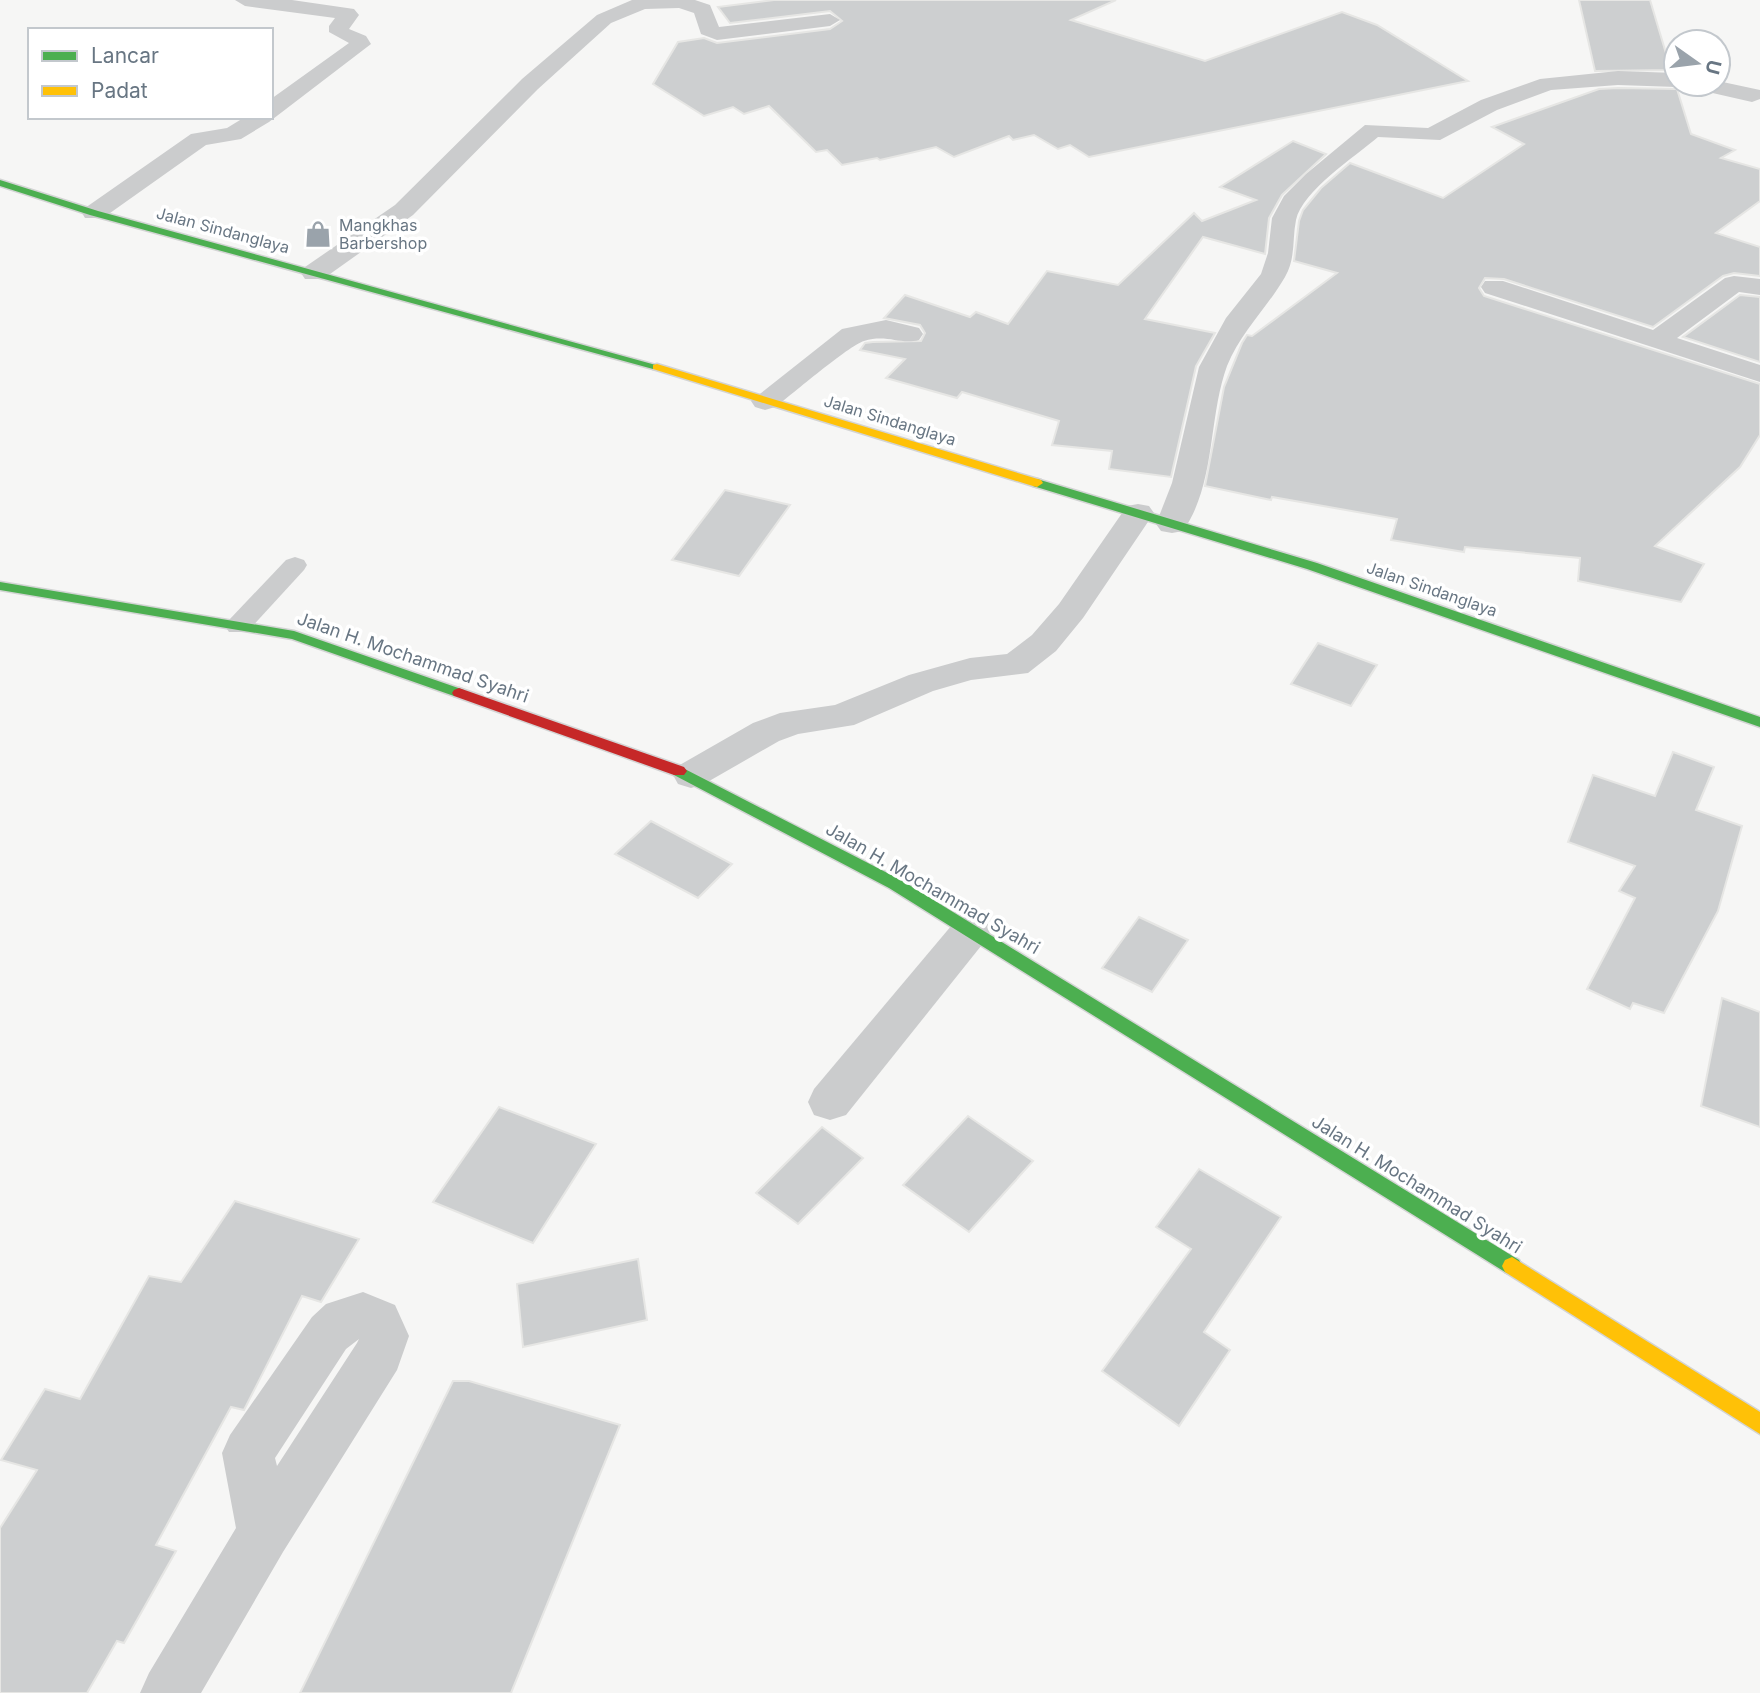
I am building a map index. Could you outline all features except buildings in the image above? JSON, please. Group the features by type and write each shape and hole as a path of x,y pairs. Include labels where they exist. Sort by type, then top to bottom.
{"street":[{"path":"245,0 347,13 349,15 339,26 339,32 359,40 361,44 273,109"},
{"path":"314,273 404,210 530,84 604,19 621,10 642,3 689,3 703,9 708,30 718,34 830,20"},
{"path":"1172,524 1187,484 1213,367 1239,318 1273,275 1281,254 1284,218 1293,201 1314,179 1373,130 1432,135 1489,105 1548,84 1618,78 1662,80"},
{"path":"1732,91 1752,95"},
{"path":"94,213 199,139 233,134 258,119"},
{"name":"Jalan Sindanglaya","path":"1,184 94,213 616,355 1312,566 1760,722"},
{"path":"1657,340 1734,284 1760,287"},
{"path":"1494,287 1760,374"},
{"path":"765,401 852,335 886,328 909,334"},
{"path":"691,775 766,732 793,722 841,716 921,683 970,669 1016,665 1044,643 1071,611 1138,513"},
{"name":"Jalan H. Mochammad Syahri","path":"0,586 294,635 691,775 895,884 971,930 1574,1304 1760,1424"},
{"path":"830,1102 971,930"},
{"path":"169,1693 264,1533"}],"lane":[{"path":"238,626 295,565"}],"traffic: fast":[{"path":"0,183 94,213 657,367"},
{"path":"1037,483 1312,566 1760,722"},
{"path":"0,586 294,635 459,693"},
{"path":"679,771 895,884 1512,1266"}],"traffic: slow":[{"path":"657,367 1037,483"},
{"path":"1512,1266 1760,1424"}],"traffic: jam":[{"path":"459,693 679,771"}],"place":[{"name":"Mangkhas Barbershop","path":"318,234"}]}
